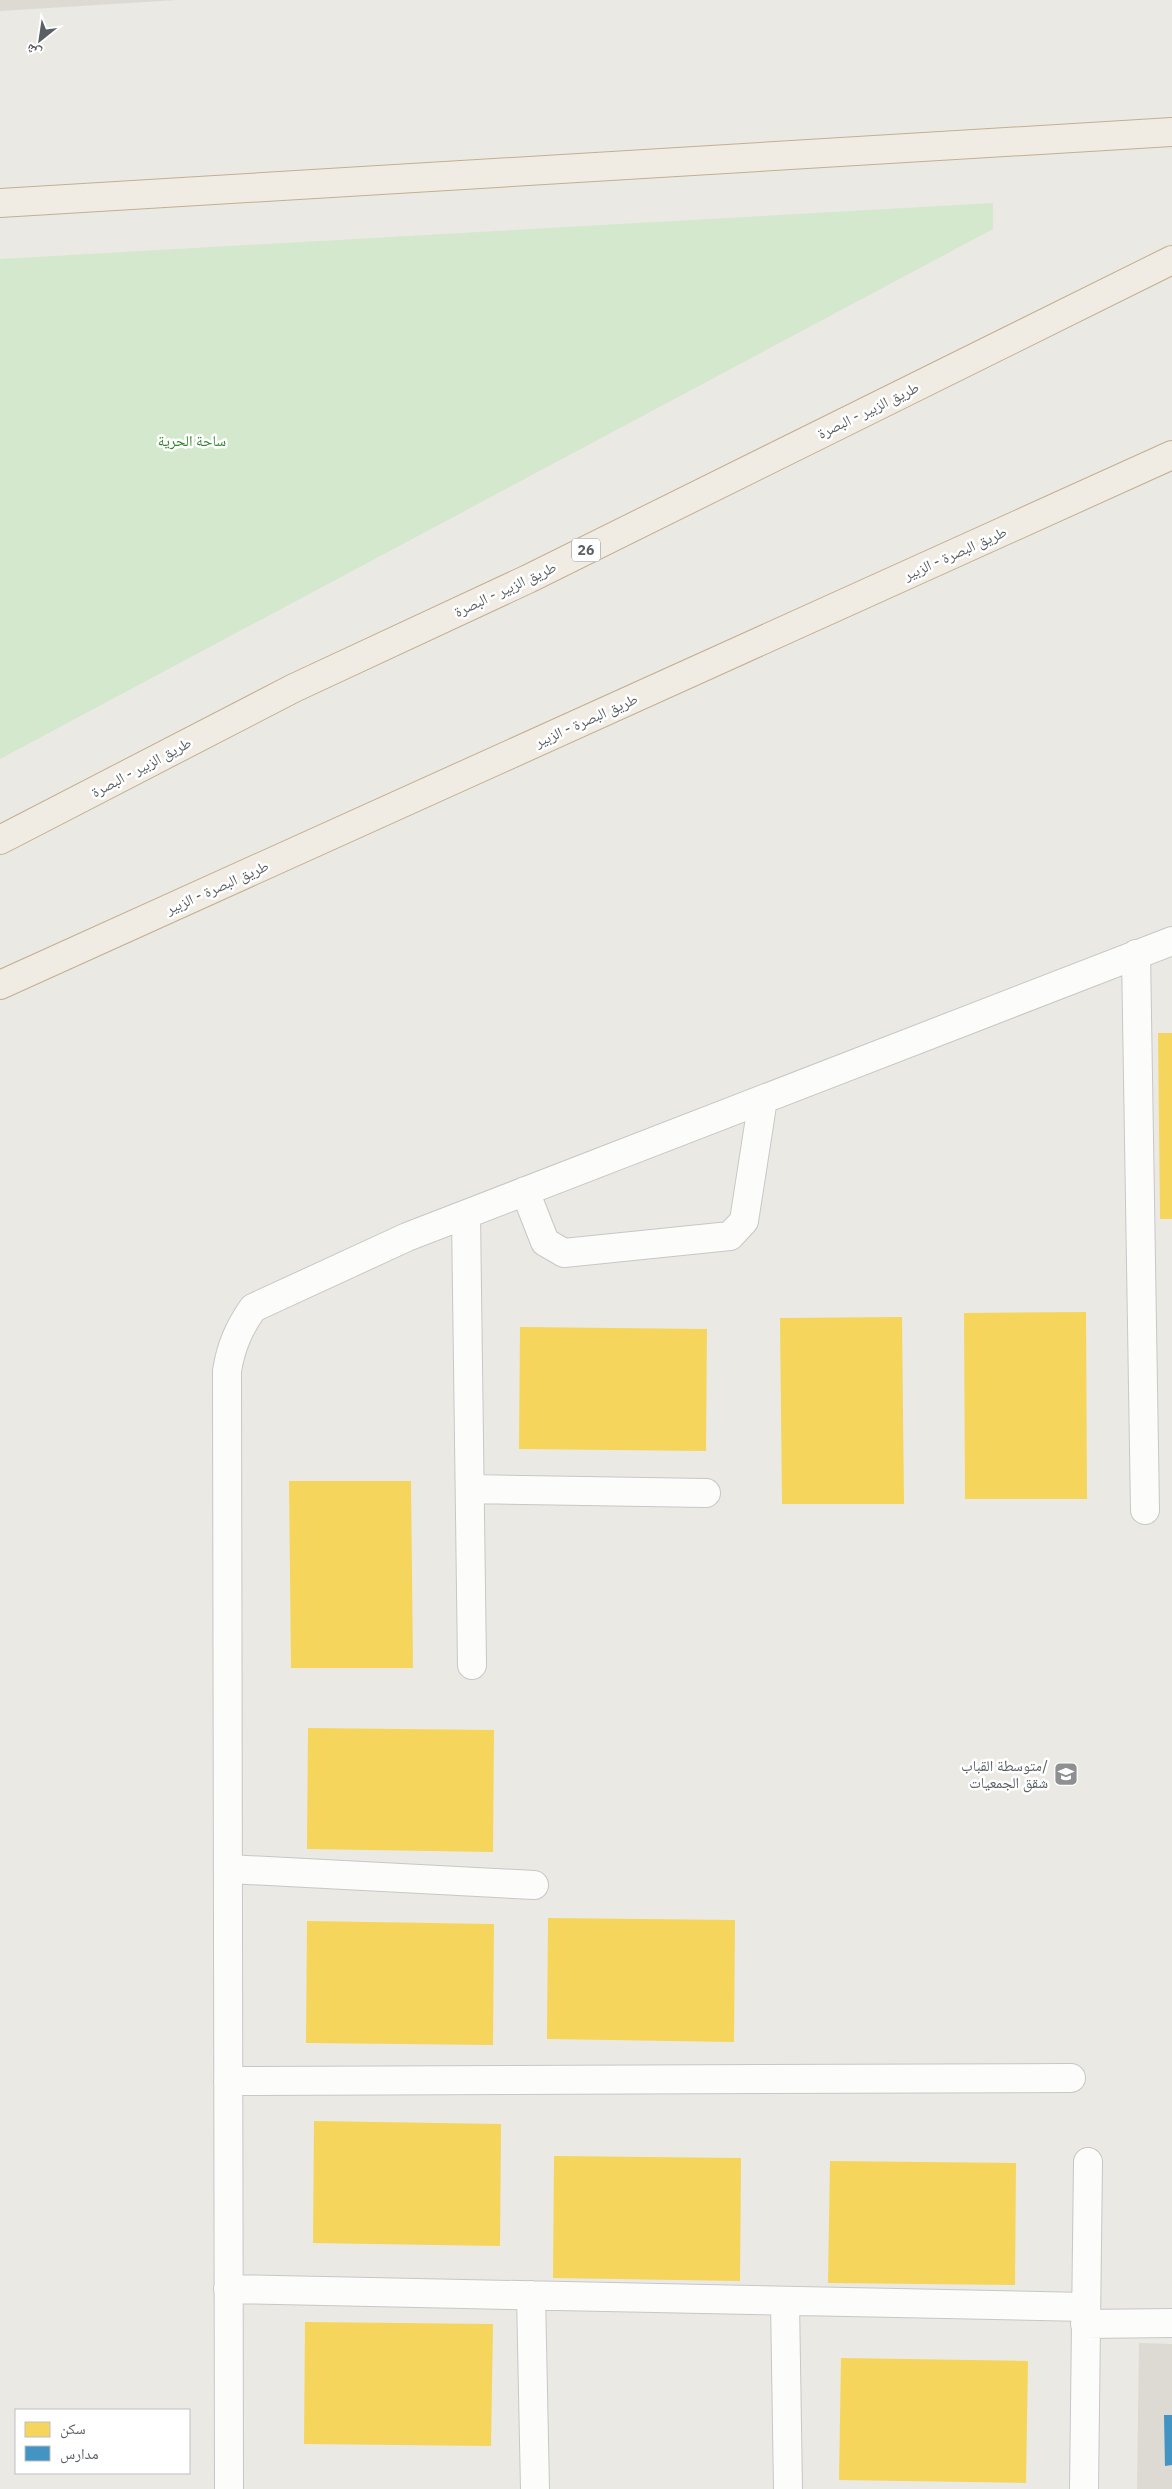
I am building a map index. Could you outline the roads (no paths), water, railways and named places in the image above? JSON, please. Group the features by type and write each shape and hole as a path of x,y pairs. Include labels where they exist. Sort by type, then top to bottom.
{"highway":[{"path":"0,203 1172,132"},
{"name":"طريق الزبير - البصرة","path":"0,840 294,688 537,574 1172,260"},
{"name":"طريق البصرة - الزبير","path":"0,986 1172,455"}],"street":[{"path":"229,2489 227,1371 231,1347 241,1325 253,1308 407,1237 1172,941"},
{"path":"1136,954 1144,1510"},
{"path":"525,1192 545,1242 564,1253 730,1236 744,1221 763,1099"},
{"path":"466,1215 472,1665"},
{"path":"470,1489 706,1493"},
{"path":"229,1869 534,1885"},
{"path":"228,2081 1071,2078"},
{"path":"1084,2489 1088,2162"},
{"path":"228,2289 785,2301 1086,2316 1172,2323"},
{"path":"531,2295 535,2489"},
{"path":"785,2301 788,2489"}],"place":[{"name":"متوسطة القباب/ شقق الجمعيات","path":"1066,1774"}],"park label":[{"name":"ساحة الحرية","path":"192,440"}]}
